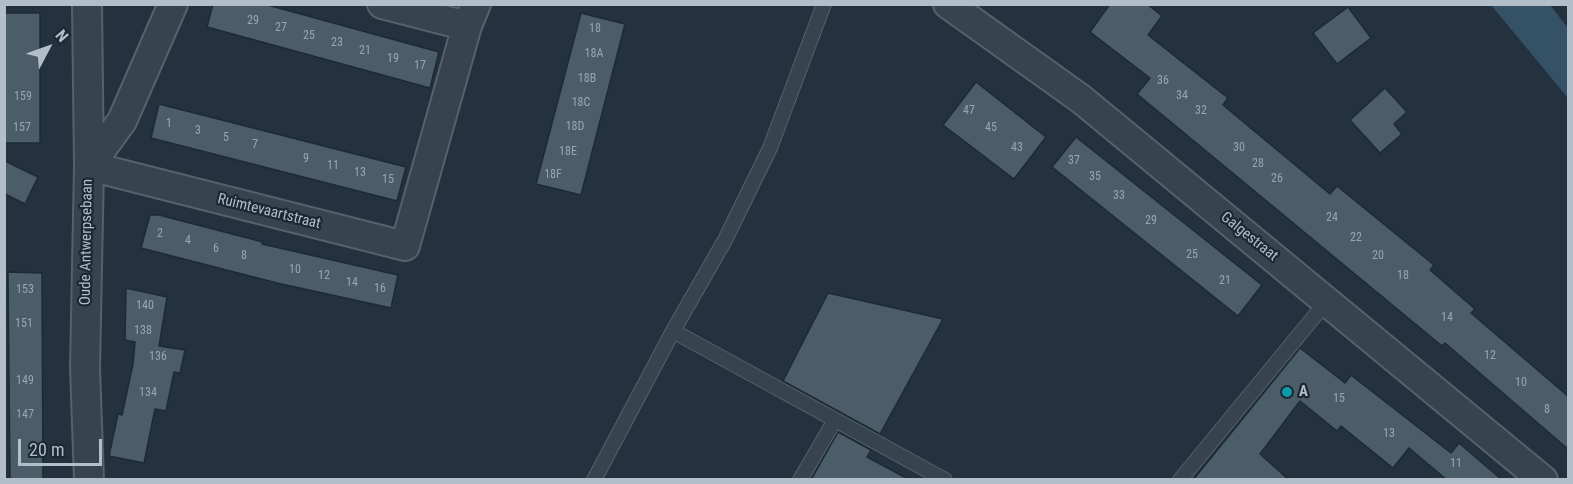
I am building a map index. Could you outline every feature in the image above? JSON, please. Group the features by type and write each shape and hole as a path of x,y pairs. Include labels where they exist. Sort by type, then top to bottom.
{"street":[{"name":"Oude Antwerpsebaan","path":"87,4 89,166 85,368 88,480"},
{"path":"89,166 122,121 173,4"},
{"name":"Ruimtevaartstraat","path":"89,166 405,246 472,15 382,4"},
{"name":"Galgestraat","path":"948,4 1081,99 1543,480"}],"lane":[{"path":"594,480 673,331 725,240 770,148 824,4"},
{"path":"1180,480 1327,302"},
{"path":"673,331 945,480"},
{"path":"800,480 835,420"}],"water":[{"path":"1491,5 1550,5 1568,28 1568,98"}],"building":[{"path":"213,4 264,4 439,52 430,88 207,27"},
{"path":"1110,4 1147,4 1162,16 1148,35 1228,98 1223,105 1330,194 1337,186 1434,265 1430,270 1475,309 1471,313 1569,397 1569,450 1445,343 1442,346 1137,94 1150,78 1090,32"},
{"path":"1348,7 1371,38 1337,64 1313,33"},
{"path":"5,13 40,13 40,143 5,143"},
{"path":"581,13 625,24 581,195 536,184"},
{"path":"976,82 1046,137 1014,179 943,125"},
{"path":"1385,88 1407,112 1394,124 1402,134 1380,153 1350,120"},
{"path":"159,104 406,167 397,201 151,138"},
{"path":"1076,137 1262,285 1238,316 1052,167"},
{"path":"5,161 38,177 25,204 5,194"},
{"path":"150,215 159,215 263,242 262,244 398,275 391,308 277,283 141,248"},
{"path":"8,272 42,273 43,480 10,480"},
{"path":"126,288 167,297 159,346 185,350 180,373 174,372 166,411 155,409 144,463 109,456 118,414 122,415 133,364 135,342 125,340"},
{"path":"828,293 943,319 880,434 783,381"},
{"path":"1300,348 1345,383 1351,375 1451,453 1459,443 1502,480 1447,480 1409,448 1393,468 1341,426 1337,431 1300,401 1260,454 1289,480 1193,480"},
{"path":"838,432 871,450 867,457 910,480 811,480"}],"place":[{"name":"A","path":"1287,392"}]}
